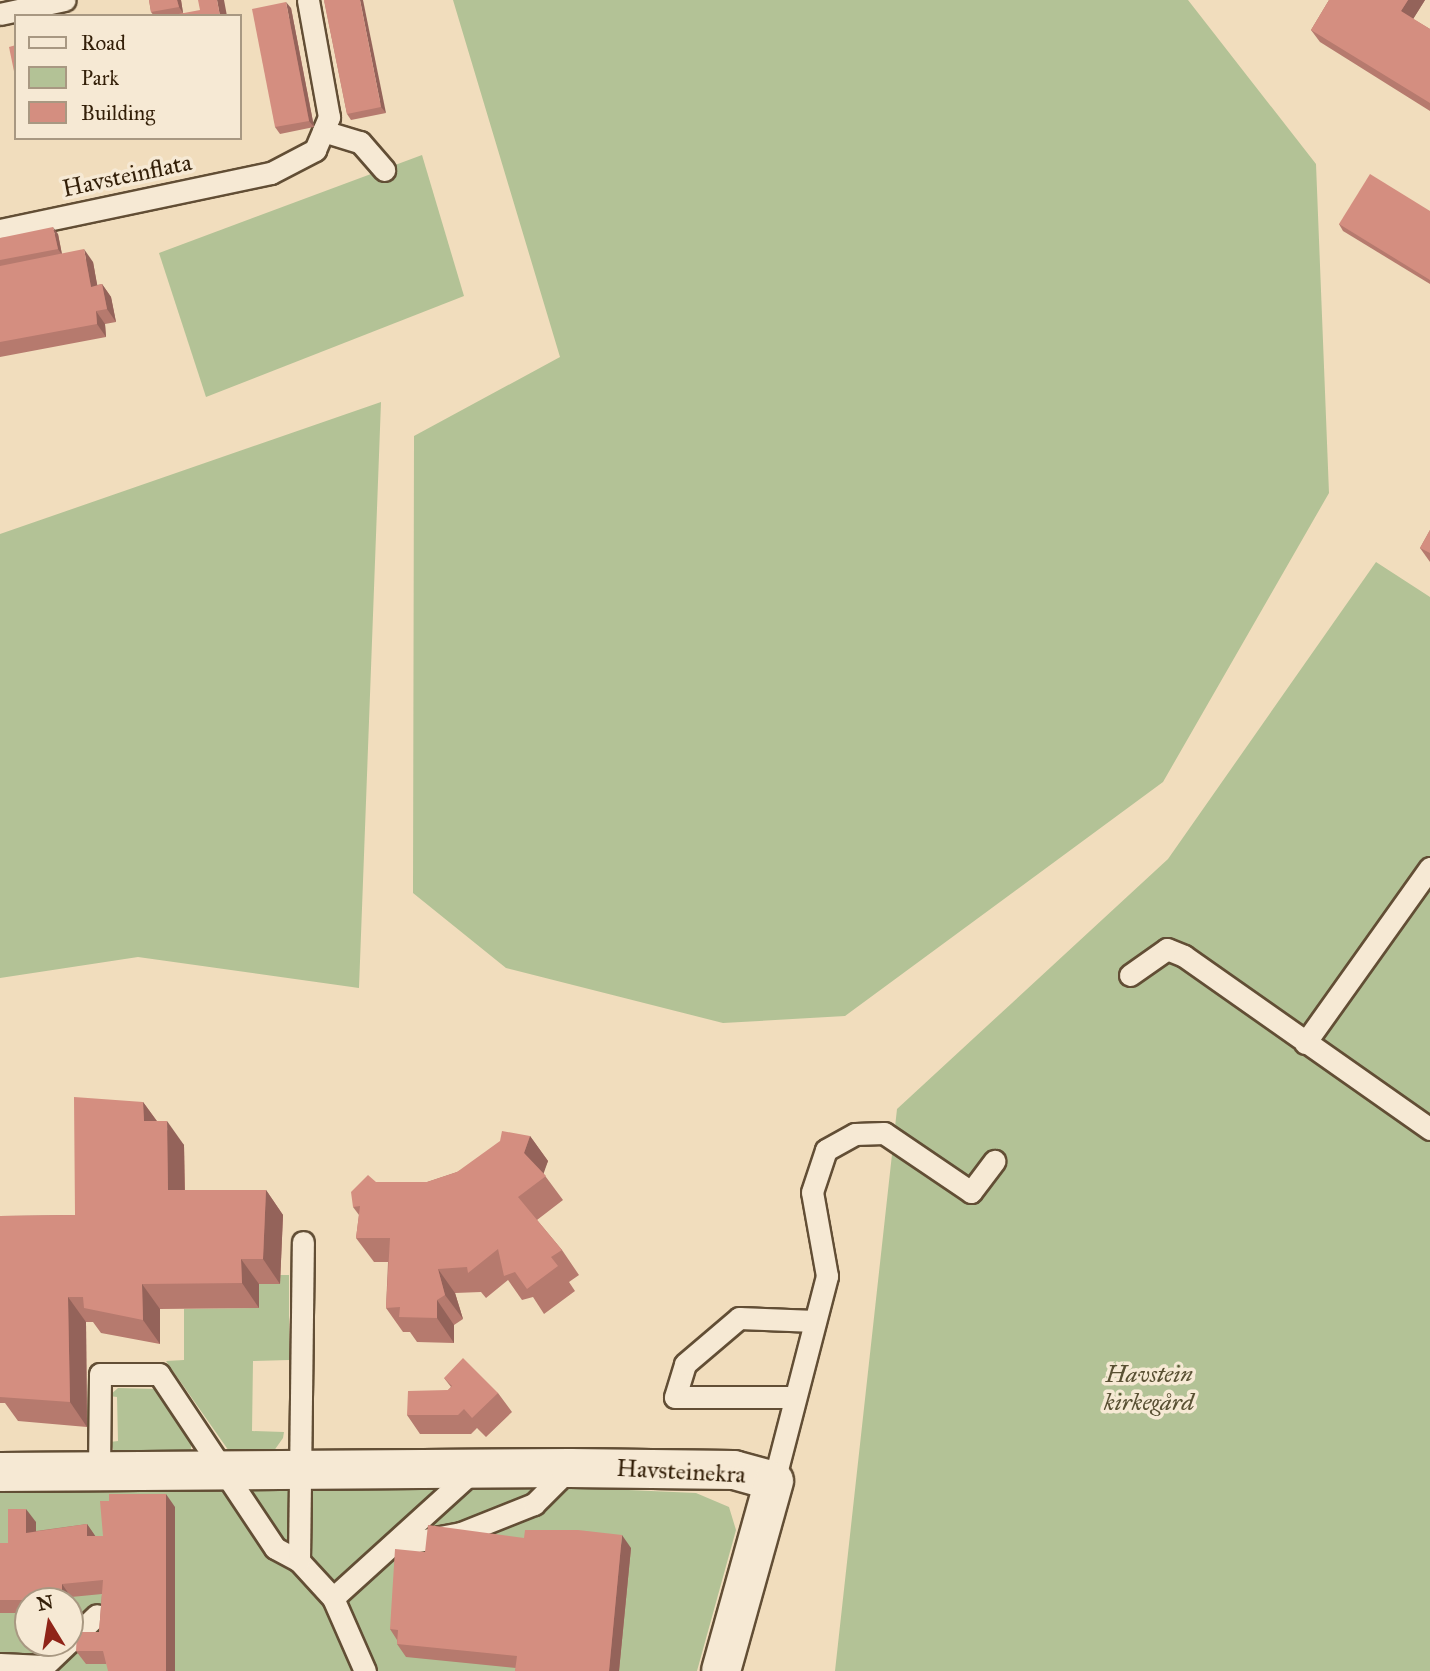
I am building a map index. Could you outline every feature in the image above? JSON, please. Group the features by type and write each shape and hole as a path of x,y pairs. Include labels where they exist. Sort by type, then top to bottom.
{"street":[{"name":"Havsteinekra","path":"0,1472 297,1474 570,1468 734,1470 774,1481 721,1671"}],"lane":[{"path":"0,14 64,0"},
{"path":"308,0 329,117 323,131 360,142 384,170"},
{"name":"Havsteinflata","path":"0,230 271,173 315,150 323,131"},
{"path":"1305,1043 1430,868"},
{"path":"1130,975 1167,949 1430,1129"},
{"path":"774,1481 827,1276 812,1192 826,1150 855,1134 884,1133 971,1192 994,1161"},
{"path":"299,1561 297,1474 303,1242"},
{"path":"795,1397 675,1397 685,1364 739,1318 815,1321"},
{"path":"99,1471 100,1374 159,1374 229,1474 275,1548 299,1561 333,1598 365,1671"},
{"path":"390,1546 461,1533 534,1504 570,1468"},
{"path":"333,1598 474,1469"},
{"path":"84,1628 97,1615"},
{"path":"0,1664 44,1666 53,1657"}],"green space":[{"path":"453,0 1188,0 1316,164 1329,493 1163,782 845,1016 723,1023 506,968 413,893 414,436 560,357"},
{"path":"422,155 464,296 206,397 159,253"},
{"path":"381,402 359,988 138,957 0,978 0,534"},
{"name":"Havstein kirkegård","path":"1376,562 1430,597 1430,1671 835,1671 897,1109 1168,859"},
{"path":"280,1275 289,1275 289,1360 253,1361 252,1431 284,1432 283,1438 271,1455 231,1454 166,1361 184,1360 184,1309 259,1308 259,1284 280,1284"},
{"path":"118,1388 157,1389 191,1438 191,1452 116,1456 110,1442 118,1441 117,1397 109,1396"},
{"path":"0,1484 516,1485 696,1493 729,1507 736,1530 697,1671 0,1671"}],"building":[{"path":"149,0 177,0 179,7 151,12"},
{"path":"198,0 217,0 220,14 179,14 200,10"},
{"path":"324,0 360,0 381,107 347,114"},
{"path":"1329,0 1408,0 1401,11 1430,29 1430,103 1311,30"},
{"path":"286,2 309,121 275,127 252,9"},
{"path":"14,46 14,71 9,47"},
{"path":"1370,174 1430,211 1430,280 1339,224"},
{"path":"53,227 58,249 0,260 0,238"},
{"path":"84,249 91,287 102,284 107,309 96,311 97,324 0,342 0,266"},
{"path":"1430,530 1430,553 1420,548"},
{"path":"74,1097 143,1102 144,1121 167,1121 168,1190 266,1190 263,1259 241,1259 242,1283 142,1284 143,1320 84,1308 83,1297 68,1297 70,1402 0,1397 0,1216 75,1215"},
{"path":"502,1131 530,1136 524,1153 546,1176 518,1197 562,1250 551,1257 558,1266 527,1289 515,1272 504,1276 498,1249 468,1273 467,1267 438,1269 445,1295 437,1300 437,1318 399,1317 400,1307 386,1308 390,1238 356,1238 360,1206 353,1207 351,1192 368,1175 376,1182 427,1182 457,1172 500,1141"},
{"path":"463,1358 498,1393 472,1418 464,1409 458,1415 407,1415 408,1391 448,1390 452,1386 444,1378"},
{"path":"109,1494 166,1494 166,1671 108,1671 103,1651 84,1651 84,1632 99,1632 103,1580 62,1584 62,1587 14,1587 14,1600 0,1600 0,1543 8,1543 8,1509 26,1509 26,1533 87,1524 87,1536 103,1536 100,1501 109,1501"},
{"path":"428,1525 524,1538 525,1530 578,1530 622,1535 609,1671 515,1671 517,1656 397,1644 398,1630 390,1629 395,1549 425,1552"}]}
